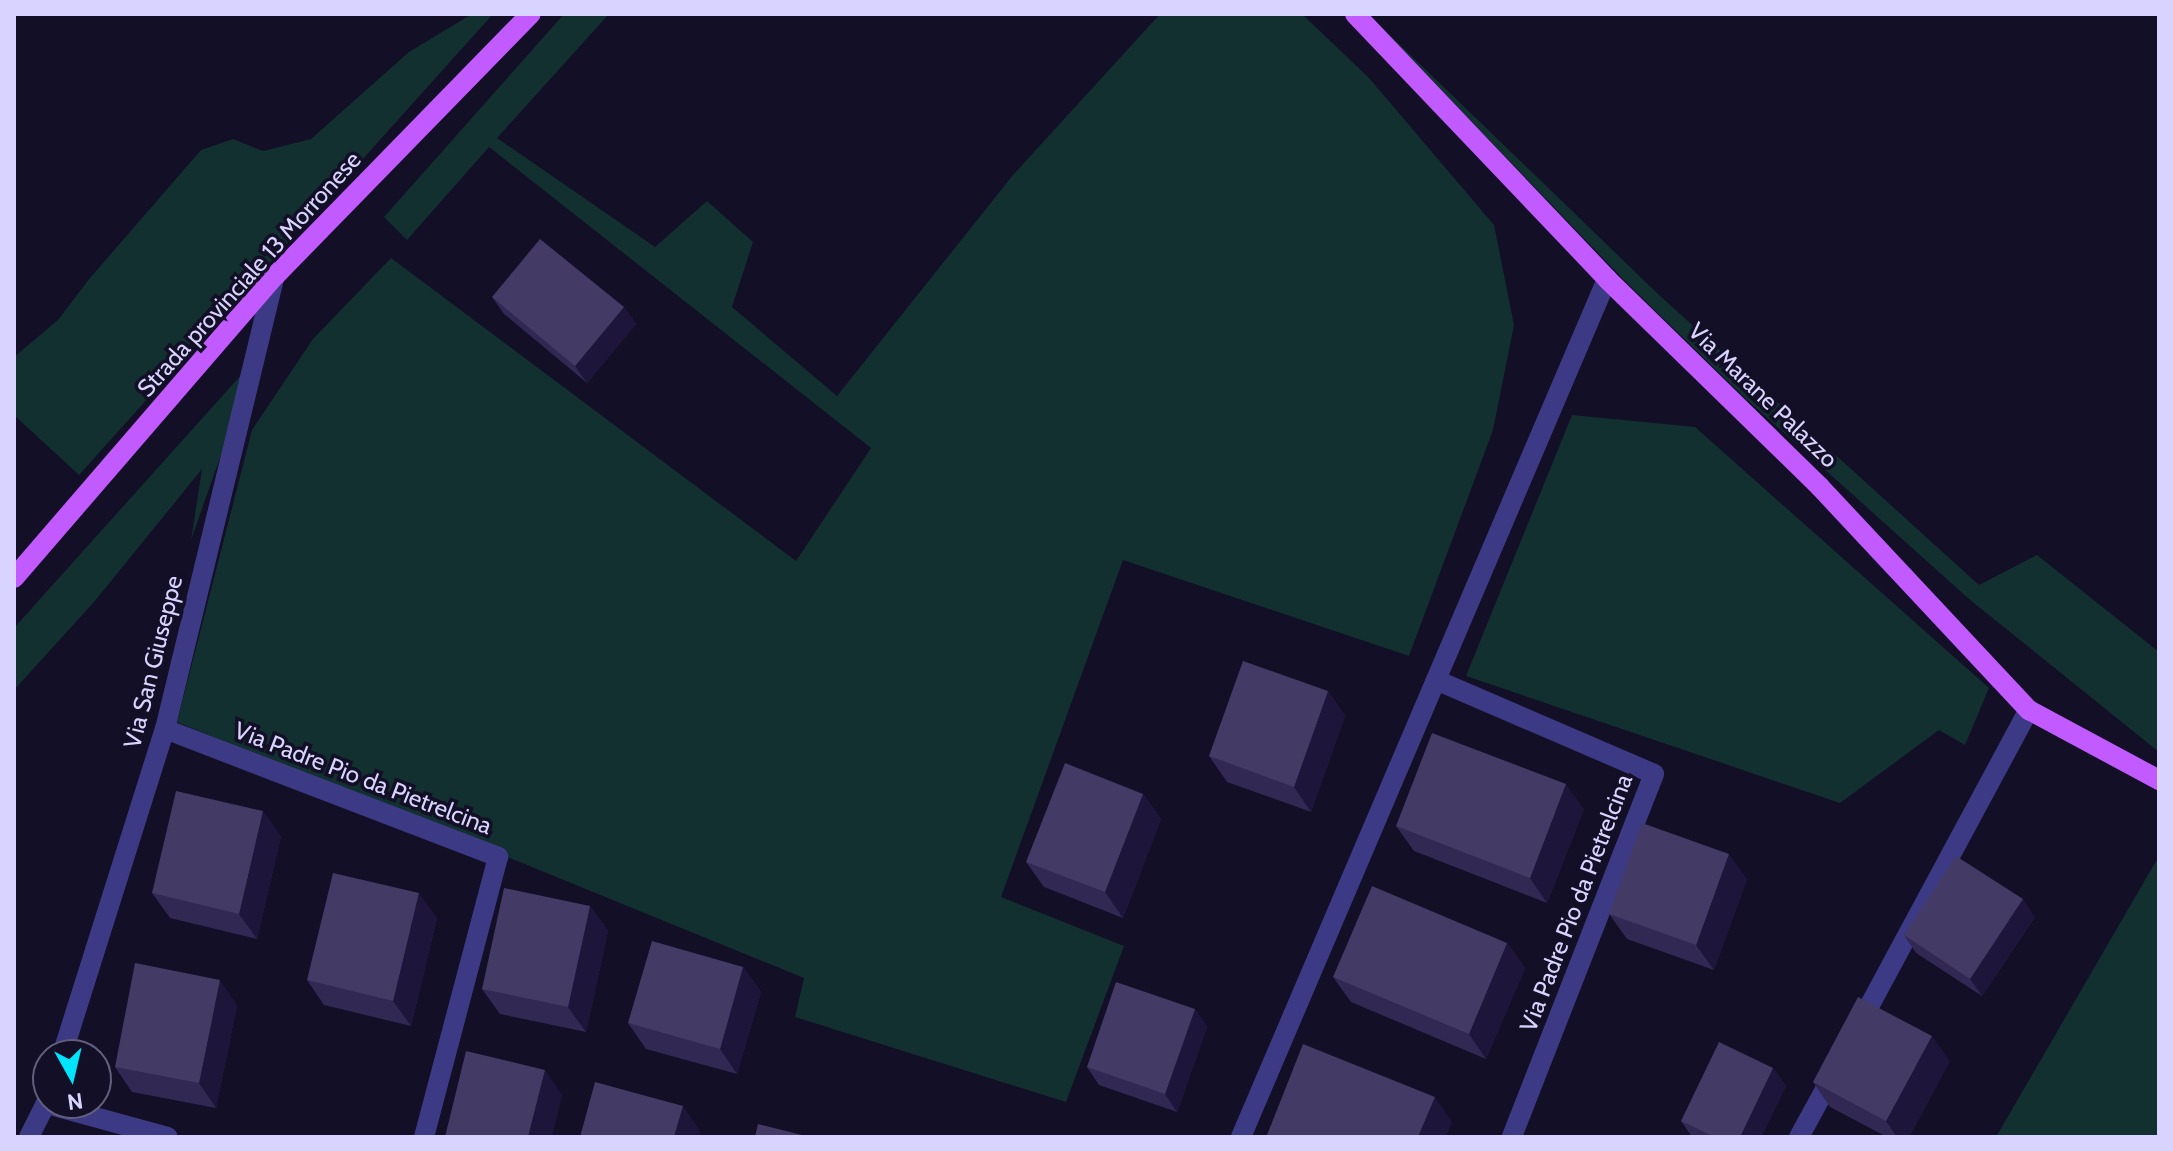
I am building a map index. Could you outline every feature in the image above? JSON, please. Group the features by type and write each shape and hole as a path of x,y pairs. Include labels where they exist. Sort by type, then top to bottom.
{"main road":[{"name":"Strada provinciale 13 Morronese","path":"14,578 275,276 531,14"},
{"name":"Via Marane Palazzo","path":"1355,14 1607,279 1820,487 2029,710 2159,780"}],"street":[{"name":"Via San Giuseppe","path":"67,1039 165,729 275,276"},
{"path":"1241,1137 1607,279"},
{"name":"Via Padre Pio da Pietrelcina","path":"1436,680 1654,774 1512,1137"},
{"path":"1799,1137 2029,710"},
{"name":"Via Padre Pio da Pietrelcina","path":"165,729 498,857 424,1137"},
{"path":"29,1137 38,1119"},
{"path":"106,1119 168,1137"}],"green space":[{"path":"472,14 493,14 79,475 14,415 14,357 58,320 90,278 201,150 233,139 263,151 311,139 409,52"},
{"path":"564,14 609,14 497,138 655,247 707,201 753,242 732,307 837,396 1013,175 1160,14 1302,14 1369,78 1494,225 1514,325 1493,430 1409,656 1123,560 1001,897 1124,946 1066,1102 795,1017 804,978 177,722 252,430 313,339 391,258 796,561 871,448 489,147 407,240 384,217"},
{"path":"1368,14 1658,294 1979,585 2037,555 2159,652 2159,752 1969,599 1744,397 1627,283"},
{"path":"242,374 234,418 191,540 202,469 94,602 14,690 14,628"},
{"path":"1572,415 1695,427 1989,688 1965,745 1939,730 1840,803 1466,676"},
{"path":"2159,856 2159,1137 1996,1137"}],"building":[{"path":"540,239 624,307 575,366 492,297"},
{"path":"1243,661 1328,691 1294,787 1209,756"},
{"path":"1432,733 1566,784 1530,878 1396,826"},
{"path":"1065,763 1143,794 1105,892 1026,862"},
{"path":"176,791 263,811 239,914 152,893"},
{"path":"1642,823 1729,854 1696,945 1609,914"},
{"path":"1956,856 2023,899 1970,979 1904,935"},
{"path":"333,873 419,893 393,1001 307,980"},
{"path":"1372,886 1507,943 1469,1034 1333,977"},
{"path":"504,888 590,906 568,1007 482,989"},
{"path":"652,941 743,967 720,1049 628,1023"},
{"path":"135,963 220,980 199,1083 115,1067"},
{"path":"1116,982 1195,1009 1165,1094 1087,1067"},
{"path":"1858,997 1932,1036 1886,1121 1813,1082"},
{"path":"1719,1042 1773,1068 1740,1137 1715,1137 1681,1121"},
{"path":"1303,1044 1435,1097 1418,1137 1267,1135"},
{"path":"466,1051 545,1070 528,1137 445,1137"},
{"path":"595,1082 683,1106 674,1137 580,1137"},
{"path":"758,1124 810,1137 755,1137"}]}
